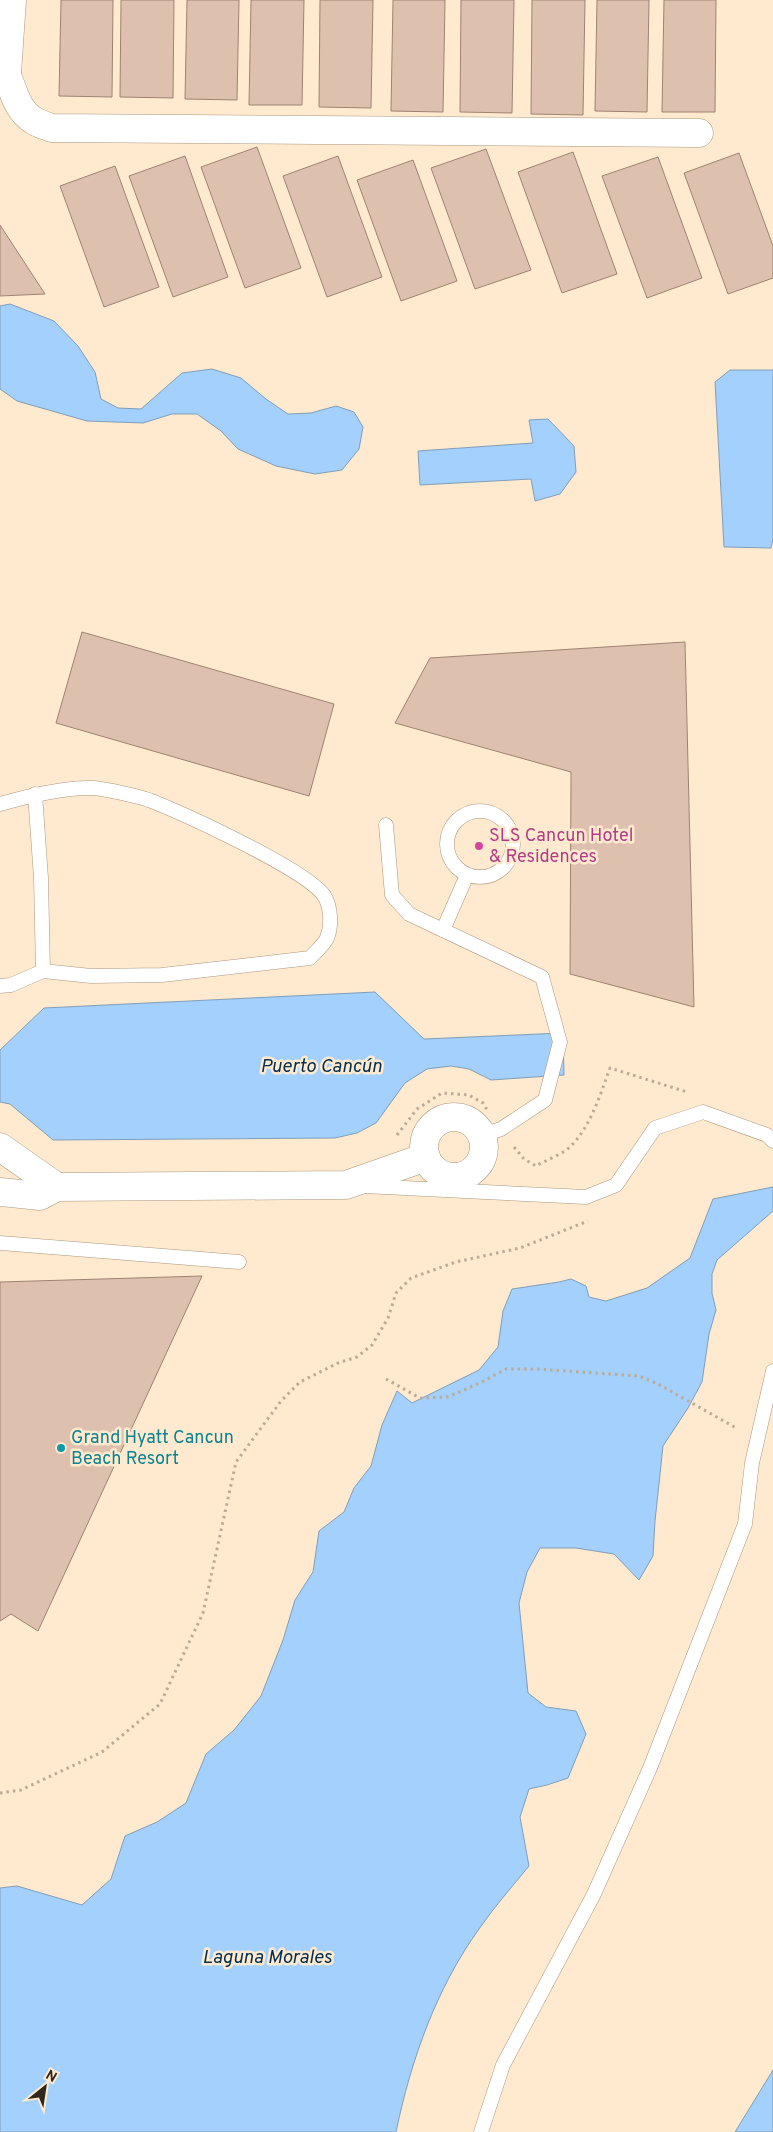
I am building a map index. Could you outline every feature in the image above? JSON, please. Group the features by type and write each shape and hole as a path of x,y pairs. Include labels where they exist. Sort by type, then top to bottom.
{"street":[{"path":"8,14 4,67 15,98 32,120 52,128 699,133"},
{"path":"453,1116 464,1118 492,1132 483,1158 478,1167 470,1173 451,1177 442,1175 433,1169 426,1157 424,1142 428,1132 434,1124 443,1118 453,1116"},
{"path":"0,1147 56,1187"},
{"path":"0,1192 40,1196 56,1187 346,1185 426,1157"}],"lane":[{"path":"0,804 35,794 94,788 148,800 200,823 274,860 314,884 325,897 331,919 327,938 310,958 162,975 91,976 43,971 11,985 0,986"},
{"path":"35,794 43,971"},
{"path":"479,811 490,813 500,818 508,827 512,842 510,857 505,866 488,876 477,877 467,875 451,861 447,850 450,828 458,819 468,814 479,811"},
{"path":"386,825 392,895 409,914 542,977 560,1042 546,1100 492,1132"},
{"path":"443,930 467,875"},
{"path":"346,1185 586,1197 616,1185 655,1128 703,1112 767,1135 773,1141"},
{"path":"0,1243 239,1262"},
{"path":"481,2132 503,2065 594,1894 650,1768 745,1524 752,1463 773,1370"}],"path":[{"path":"394,1138 416,1109 442,1093 470,1095 483,1103 492,1132 524,1159 536,1166 569,1148 585,1128 595,1108 610,1068 696,1095"},
{"path":"0,1793 21,1790 102,1752 160,1704 203,1613 236,1462 281,1401 300,1382 338,1363 357,1356 372,1345 388,1318 396,1293 412,1278 456,1262 520,1248 573,1228 596,1217 610,1206 616,1185"},
{"path":"386,1379 420,1398 446,1397 480,1383 506,1369 536,1369 639,1376 658,1384 724,1422"}],"water":[{"path":"10,304 54,321 78,346 95,372 101,399 118,408 141,409 182,373 212,369 241,378 288,414 311,413 336,406 354,412 363,427 359,449 342,470 315,474 276,466 238,449 221,431 197,414 172,414 143,423 87,421 17,401 0,389 0,306"},
{"path":"730,370 773,370 773,539 771,548 724,547 715,382"},
{"path":"548,419 574,446 576,472 560,494 535,501 531,479 420,485 418,451 533,443 529,420"},
{"name":"Puerto Cancún","path":"375,992 424,1039 563,1033 564,1075 491,1080 469,1069 451,1066 427,1069 405,1083 376,1123 357,1133 335,1138 53,1140 10,1104 0,1102 0,1050 44,1008"},
{"name":"Laguna Morales","path":"773,1187 773,1211 717,1260 712,1274 712,1293 716,1310 709,1334 702,1382 688,1408 663,1446 653,1556 639,1580 614,1554 576,1548 540,1548 527,1572 519,1603 528,1693 546,1707 576,1711 586,1734 568,1778 529,1789 520,1817 529,1866 485,1921 450,1976 427,2026 409,2078 396,2132 0,2132 0,1888 17,1886 82,1905 111,1879 125,1836 157,1822 186,1803 206,1754 234,1730 261,1696 283,1640 295,1600 313,1572 319,1531 344,1512 354,1488 371,1466 382,1425 397,1391 412,1403 479,1370 498,1347 503,1311 512,1289 571,1279 586,1286 589,1297 606,1301 647,1288 690,1258 713,1199"},
{"path":"773,2070 773,2132 735,2132"}],"building":[{"path":"61,0 113,0 112,97 59,96"},
{"path":"121,0 174,0 173,98 120,97"},
{"path":"187,0 239,0 237,100 185,99"},
{"path":"251,0 304,0 302,105 249,105"},
{"path":"320,0 373,0 371,108 319,107"},
{"path":"393,0 445,0 443,112 391,111"},
{"path":"461,0 514,0 512,113 460,112"},
{"path":"532,0 585,0 583,115 531,114"},
{"path":"597,0 649,0 647,112 595,111"},
{"path":"664,0 716,0 715,112 662,112"},
{"path":"257,147 301,268 245,288 201,167"},
{"path":"486,149 531,270 475,289 431,168"},
{"path":"573,152 617,274 562,293 518,172"},
{"path":"739,153 773,246 773,278 728,294 684,173"},
{"path":"185,156 228,277 173,297 129,176"},
{"path":"338,156 382,277 327,297 283,176"},
{"path":"658,157 702,278 647,298 602,176"},
{"path":"413,160 457,281 401,301 357,180"},
{"path":"115,166 159,287 104,307 60,186"},
{"path":"0,225 45,294 0,296"},
{"path":"82,632 334,704 309,796 56,723"},
{"path":"685,642 694,1007 570,974 571,772 395,723 430,658"},
{"name":"Grand Hyatt Cancun Beach Resort","path":"202,1276 38,1631 11,1614 0,1621 0,1282"}],"place":[{"name":"SLS Cancun Hotel & Residences","path":"479,846"},
{"name":"Grand Hyatt Cancun Beach Resort","path":"61,1448"}]}
